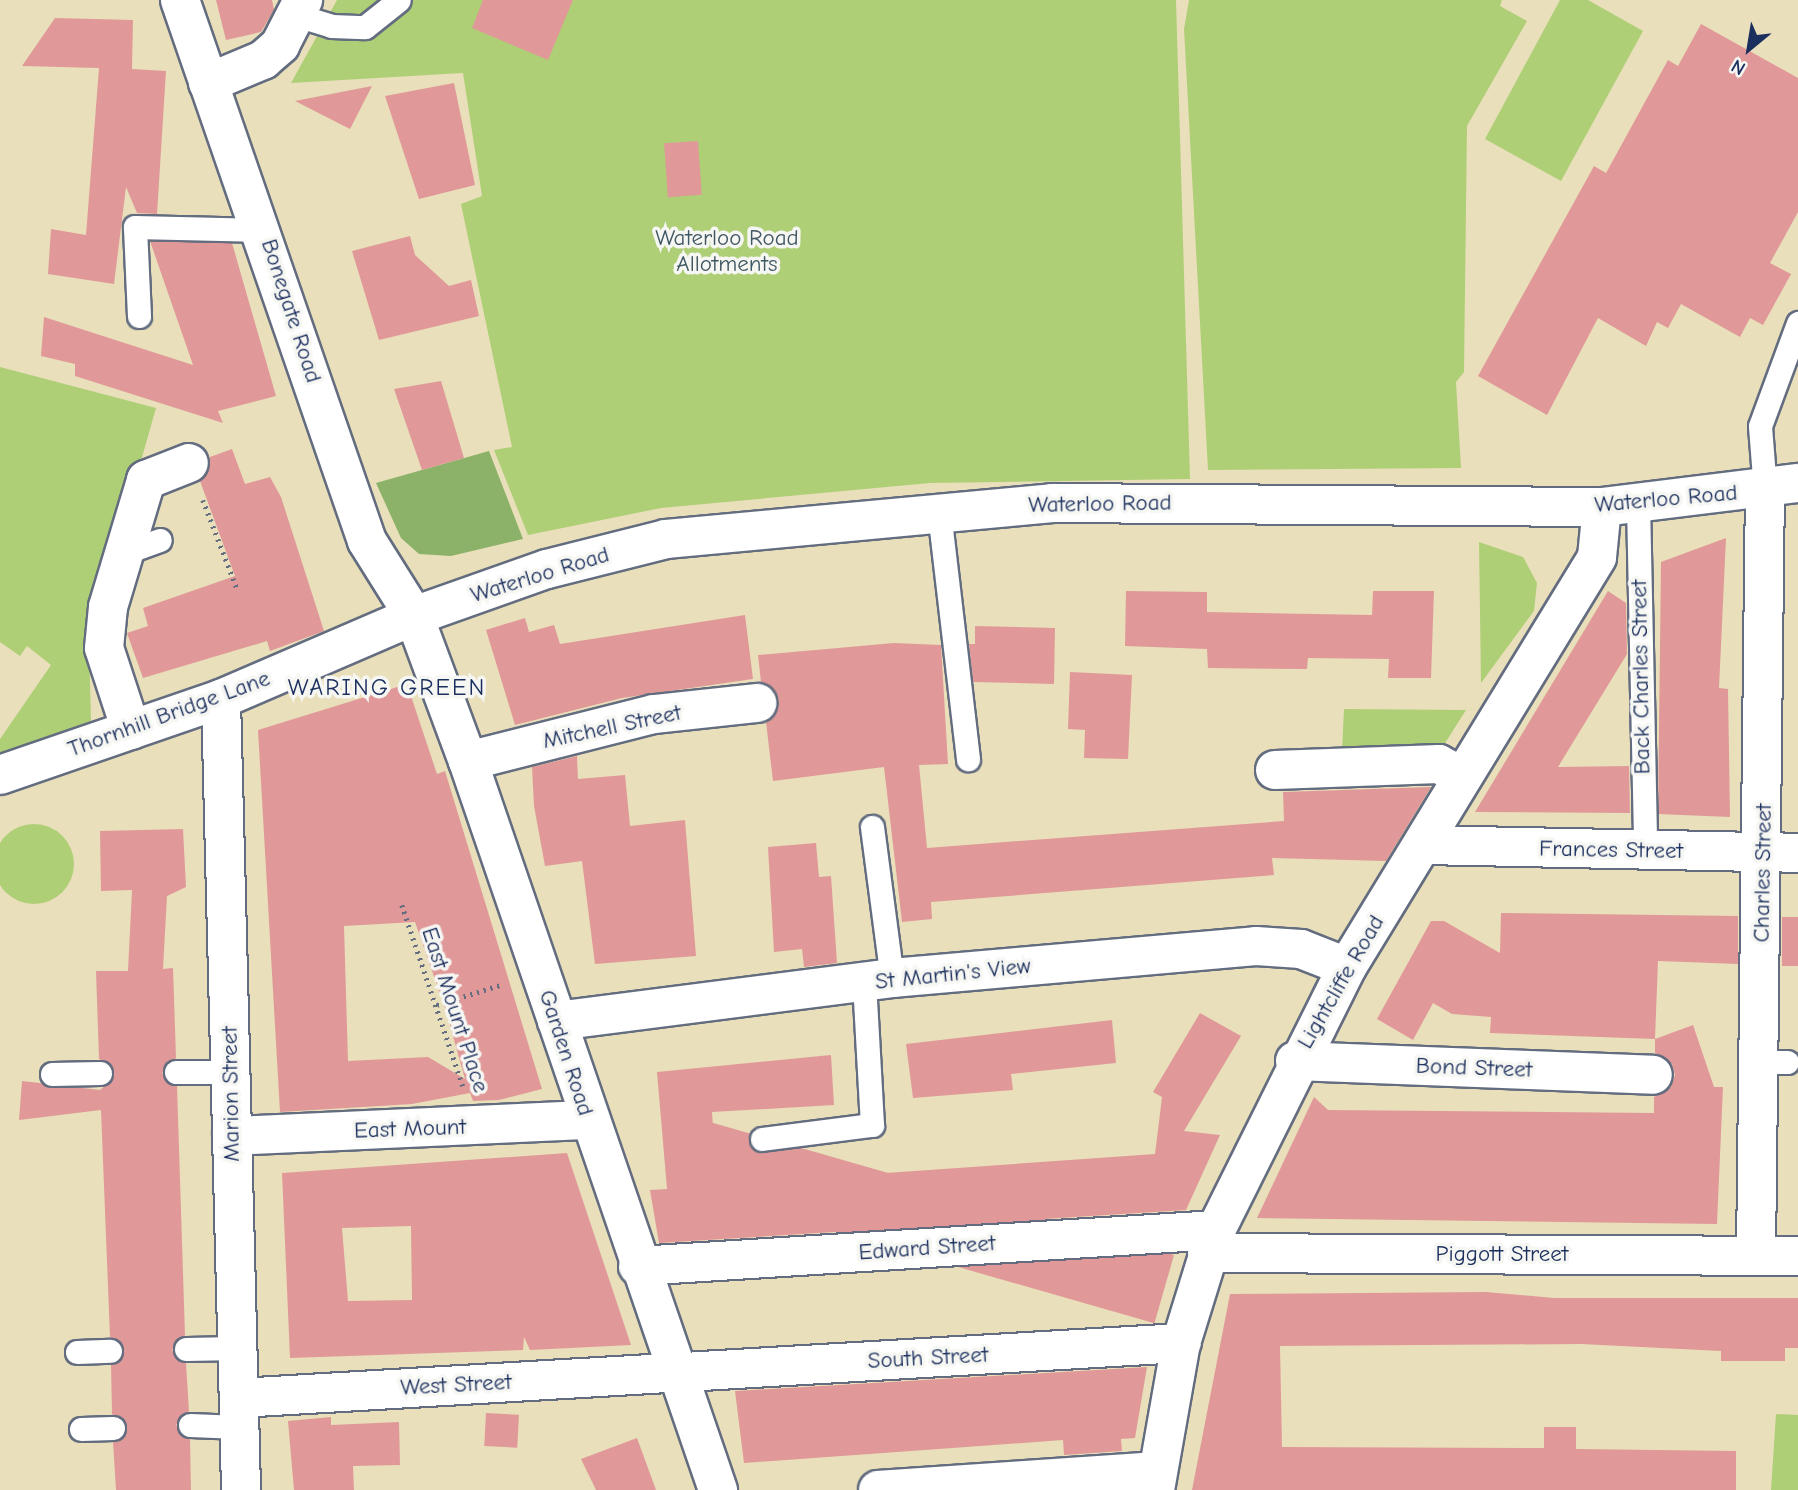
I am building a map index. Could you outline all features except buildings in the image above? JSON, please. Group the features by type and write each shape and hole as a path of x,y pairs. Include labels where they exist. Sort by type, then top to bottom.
{"street":[{"name":"Bonegate Road","path":"180,0 208,83 264,230 367,541 414,616"},
{"path":"208,83 262,60 280,45 299,7"},
{"path":"131,730 104,648 124,553 146,480 189,463"},
{"name":"Waterloo Road","path":"414,616 547,569 666,539 939,512 1065,502 1620,505 1781,487"},
{"name":"Charles Street","path":"1756,1255 1773,1062 1781,853 1781,487"},
{"name":"Lightcliffe Road","path":"1156,1480 1181,1343 1211,1241 1295,1061 1347,967 1424,845 1462,777 1597,557 1620,505"},
{"name":"Thornhill Bridge Lane","path":"0,775 221,699 414,616"},
{"name":"Garden Road","path":"414,616 468,761 674,1372 718,1490"},
{"name":"Marion Street","path":"221,699 241,1490"},
{"name":"Mitchell Street","path":"468,761 654,714 757,703"},
{"path":"1275,771 1438,764 1462,777"},
{"name":"Frances Street","path":"1424,845 1781,853"},
{"name":"St Martin's View","path":"557,1021 878,980 1256,946 1301,949 1347,967"},
{"name":"Bond Street","path":"1295,1061 1653,1075"},
{"name":"East Mount","path":"232,1136 588,1120"},
{"name":"Piggott Street","path":"1211,1241 1798,1256"},
{"name":"Edward Street","path":"638,1266 1211,1241"},
{"name":"South Street","path":"674,1372 1181,1343"},
{"name":"West Street","path":"239,1412 674,1372"},
{"path":"878,1490 1156,1480"}],"lane":[{"path":"299,7 331,26 365,27 399,0"},
{"path":"139,316 135,227 264,230"},
{"path":"1781,487 1760,426 1798,324"},
{"name":"Back Charles Street","path":"1620,505 1644,851"},
{"path":"939,512 968,759"},
{"path":"124,553 160,540"},
{"path":"762,1139 872,1125 878,980 872,827"},
{"path":"176,1072 230,1072"},
{"path":"52,1074 100,1073"},
{"path":"186,1349 237,1348"},
{"path":"77,1352 110,1351"},
{"path":"190,1425 239,1412"},
{"path":"81,1429 113,1428"}],"path":[{"path":"189,463 238,591"},
{"name":"East Mount Place","path":"402,905 475,1127"},
{"path":"437,1005 540,971"}],"green space":[{"name":"Waterloo Road Allotments","path":"337,0 1176,0 1190,479 930,483 661,508 528,535 494,450 512,447 461,204 482,196 463,73 291,83"},
{"path":"1189,0 1502,0 1500,6 1527,21 1467,126 1464,372 1456,382 1461,468 1208,470 1184,29"},
{"path":"1560,0 1588,0 1643,31 1561,181 1485,139"},
{"path":"0,367 156,408 89,644 91,721 0,755 0,739 51,665 27,646 20,656 0,642"},
{"path":"489,451 523,539 451,556 419,554 401,538 376,483"},
{"path":"1479,542 1523,557 1537,583 1534,611 1481,683"},
{"path":"1344,709 1466,710 1442,748 1342,751"},
{"path":"34,824 49,827 62,836 71,849 74,864 71,879 62,892 49,901 34,904 19,901 6,892 -3,879 -6,864 -3,849 6,836 19,827"},
{"path":"1776,1414 1798,1415 1798,1490 1771,1490"}],"district":[{"name":"WARING GREEN","path":"387,688"}]}
